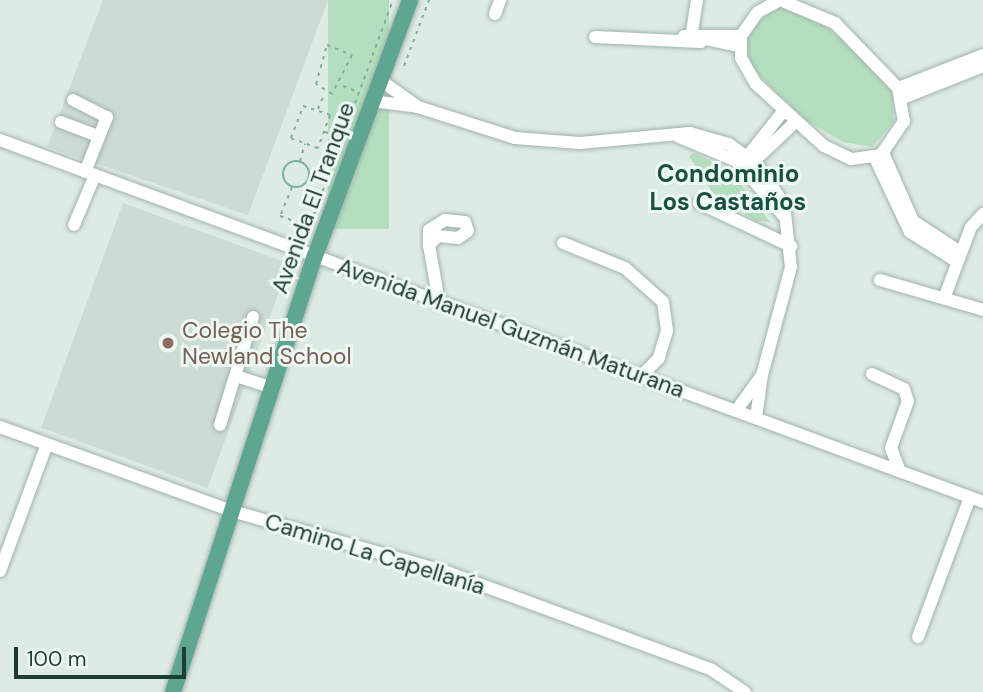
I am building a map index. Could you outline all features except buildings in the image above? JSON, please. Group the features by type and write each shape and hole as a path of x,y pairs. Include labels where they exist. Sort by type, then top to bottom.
{"main road":[{"name":"Avenida El Tranque","path":"173,692 272,388 307,253 365,97 380,80 410,0"}],"street":[{"path":"495,14 500,0"},
{"path":"783,0 850,34 900,93 902,128 879,155 843,156 793,124 781,114 748,71 740,41 752,18 783,0"},
{"path":"696,6 704,38"},
{"path":"690,33 696,6"},
{"path":"671,43 690,33 704,38"},
{"path":"595,37 671,43 704,38 740,41"},
{"path":"900,93 983,55"},
{"path":"900,93 983,66"},
{"path":"380,80 418,107"},
{"path":"365,97 418,107 493,133 547,142 672,134 757,164 780,195 791,246 783,310 762,375 756,418"},
{"path":"74,100 105,113 74,225"},
{"path":"744,160 781,114"},
{"path":"61,122 97,136"},
{"path":"757,164 793,124"},
{"name":"Avenida Manuel Guzmán Maturana","path":"0,141 983,502"},
{"path":"879,155 903,223 922,244 958,257"},
{"path":"744,160 786,220"},
{"path":"699,203 753,234 791,246"},
{"path":"945,296 958,257 983,214"},
{"path":"563,243 599,253 657,293 667,316 658,363 664,384"},
{"path":"429,245 432,276 439,302"},
{"path":"419,294 432,276"},
{"path":"880,280 945,296 983,310"},
{"path":"220,425 253,317"},
{"path":"641,376 658,363"},
{"path":"872,374 904,389 908,401 892,443 900,471"},
{"path":"736,411 762,375"},
{"path":"236,376 272,388"},
{"name":"Camino La Capellanía","path":"0,427 232,511 449,573 712,670 745,692"},
{"path":"866,459 892,443"},
{"path":"0,571 47,444"},
{"path":"918,637 970,497"}],"path":[{"path":"307,253 309,227 342,137 365,97 393,0"},
{"path":"404,66 429,0"},
{"path":"318,111 324,94 342,86 352,55 327,46 316,84 324,94"},
{"path":"342,86 365,97"},
{"path":"303,106 330,116 324,131 318,148 291,138 303,106"},
{"path":"324,131 342,137"},
{"path":"292,186 283,173 300,161 306,143"},
{"path":"300,161 309,177 325,183"},
{"path":"309,177 292,186 281,216 309,227"}],"shaded area":[{"path":"103,0 328,0 248,215 47,147"},
{"name":"Colegio The Newland School","path":"123,203 289,264 208,488 41,428"}],"green space":[{"path":"328,0 389,0 389,229 328,229"},
{"path":"780,8 802,11 846,41 892,90 894,122 872,147 843,142 804,119 752,68 745,40 761,18"},
{"path":"694,153 731,171 770,222 756,221 712,192 689,156"}],"place":[{"name":"Colegio The Newland School","path":"168,343"}],"district":[{"name":"Condominio Los Castaños","path":"728,188"}]}
